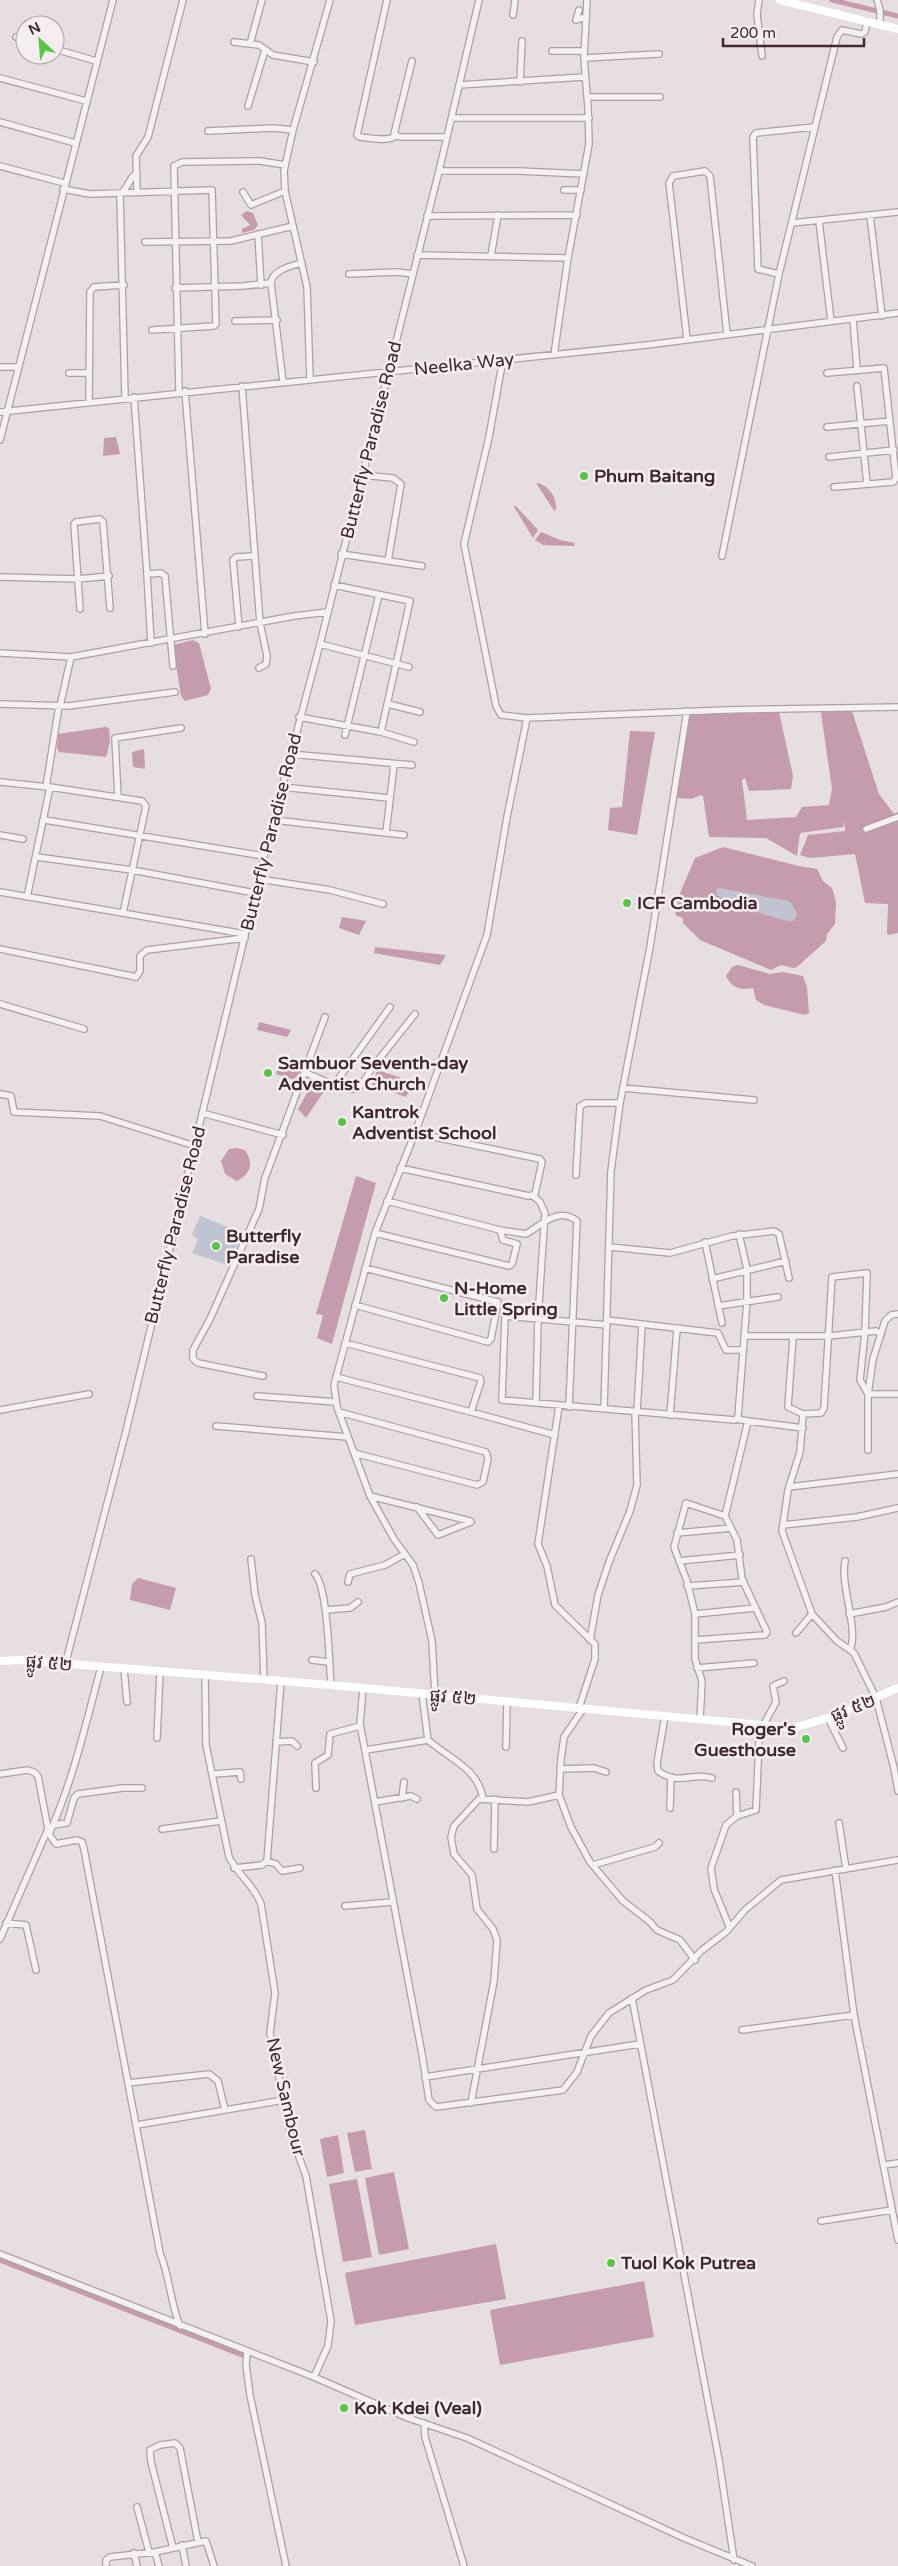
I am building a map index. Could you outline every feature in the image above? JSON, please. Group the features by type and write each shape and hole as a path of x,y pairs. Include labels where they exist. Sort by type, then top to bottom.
{"street":[{"path":"0,440 63,186 113,0"},
{"path":"137,192 137,152 148,137 183,0"},
{"path":"250,44 262,0"},
{"path":"310,380 308,288 285,191 285,165 330,0"},
{"path":"387,0 357,135 360,138 392,138 396,136 446,137"},
{"name":"Butterfly Paradise Road","path":"66,1665 195,1146 264,856 389,372 452,118 479,0"},
{"path":"513,15 515,0"},
{"path":"554,355 568,258 589,144 589,118 584,77 587,0"},
{"path":"780,0 867,21 881,22 898,29"},
{"path":"876,0 880,10 881,22"},
{"path":"758,2 762,56"},
{"path":"579,10 576,20 586,17"},
{"path":"722,556 779,274 837,37 842,30 861,34 865,32 867,21"},
{"path":"520,82 522,41"},
{"path":"234,42 259,45 273,55 314,62"},
{"path":"248,106 265,50"},
{"path":"552,51 584,51"},
{"path":"65,52 96,61"},
{"path":"584,58 660,54"},
{"path":"396,136 394,126 412,61"},
{"path":"459,85 584,77"},
{"path":"0,78 86,101"},
{"path":"587,97 660,97"},
{"path":"452,118 589,118"},
{"path":"0,122 75,143"},
{"path":"779,274 758,269 753,137 756,133 814,127"},
{"path":"208,131 274,128 293,130"},
{"path":"205,634 176,328 173,168 177,163 252,161 285,165"},
{"path":"0,166 90,194 212,190 215,326 152,330"},
{"path":"439,171 519,170 584,174"},
{"path":"687,339 669,184 672,176 705,171 710,176 727,334"},
{"path":"120,194 125,190 130,178 137,172"},
{"path":"564,190 581,190"},
{"path":"243,192 251,205 285,191"},
{"path":"120,194 124,285 125,397"},
{"path":"792,223 898,212"},
{"path":"491,256 498,215"},
{"path":"427,216 577,215"},
{"path":"870,215 882,316"},
{"path":"819,221 831,321"},
{"path":"145,242 231,241 293,226"},
{"path":"258,234 261,285"},
{"path":"418,255 568,258"},
{"path":"283,382 277,320 271,283 272,277 280,271 302,263"},
{"path":"349,274 397,272 413,274"},
{"path":"175,288 271,283"},
{"path":"89,401 91,290 97,286 124,285"},
{"name":"Neelka Way","path":"0,412 125,397 554,355 898,313"},
{"path":"853,319 856,369"},
{"path":"235,321 277,320"},
{"path":"503,359 489,437 464,547 498,711 501,716 527,718 686,711 898,707"},
{"path":"0,367 19,367"},
{"path":"827,373 884,368 896,480 834,487"},
{"path":"69,374 89,373"},
{"path":"242,386 260,623 267,661 259,668"},
{"path":"857,386 867,484"},
{"path":"134,397 151,643"},
{"path":"827,426 890,421"},
{"path":"829,458 894,450"},
{"path":"361,476 394,478 401,484 388,561"},
{"path":"80,609 74,523 100,518 103,522 110,608"},
{"path":"342,554 422,566"},
{"path":"239,627 233,560 236,557 254,556"},
{"path":"147,574 161,573 165,576 169,641 173,666"},
{"path":"0,577 78,579 108,576"},
{"path":"334,585 410,601 398,664 381,732"},
{"path":"345,735 379,595"},
{"path":"0,653 71,657 327,612"},
{"path":"320,644 409,667"},
{"path":"27,897 45,820 59,706 71,657"},
{"path":"0,704 59,706 175,692"},
{"path":"388,704 420,712"},
{"path":"604,1409 611,1171 620,1103 650,947 686,711"},
{"path":"299,717 381,732 414,742"},
{"path":"435,1695 432,1641 425,1603 413,1564 394,1539 370,1496 336,1402 336,1377 375,1232 415,1133 487,935 507,817 527,718"},
{"path":"118,797 115,738 181,728"},
{"path":"290,754 394,765 412,765"},
{"path":"386,833 394,765"},
{"path":"0,782 118,797 145,803 140,836 123,913"},
{"path":"282,787 390,798"},
{"path":"866,828 898,817"},
{"path":"45,820 264,856"},
{"path":"274,820 404,835"},
{"path":"0,835 23,839"},
{"path":"37,857 132,870 255,893"},
{"path":"259,879 330,890 383,904"},
{"path":"0,892 245,936"},
{"path":"0,949 136,976 140,971 140,956 147,950 245,936"},
{"path":"0,1004 84,1029"},
{"path":"334,1086 390,1008"},
{"path":"306,1073 334,1086 351,1089 357,1088 415,1014"},
{"path":"262,1376 198,1363 193,1359 193,1350 210,1319 259,1209 265,1178 283,1135 325,1017"},
{"path":"623,1088 754,1100"},
{"path":"0,1094 11,1096 14,1112 100,1116 195,1146"},
{"path":"576,1175 580,1106 586,1102 620,1103"},
{"path":"202,1113 283,1135"},
{"path":"415,1133 540,1159 542,1162 533,1196"},
{"path":"400,1168 533,1196 543,1209 545,1220 538,1318 536,1403"},
{"path":"387,1201 500,1230 526,1234 545,1220 559,1216 575,1219 578,1224 569,1407"},
{"path":"375,1232 511,1266 517,1244 503,1240 500,1230"},
{"path":"610,1247 670,1253 739,1234 777,1231 789,1278"},
{"path":"736,1419 747,1301 747,1269 739,1234"},
{"path":"705,1242 722,1323"},
{"path":"712,1279 747,1269 786,1262"},
{"path":"355,1305 488,1342 491,1339 498,1302 366,1268"},
{"path":"793,1337 788,1407 803,1414 818,1414 823,1411 832,1277 867,1273 865,1332 860,1380 868,1394"},
{"path":"718,1306 778,1297"},
{"path":"868,1450 868,1394 873,1359 888,1318 898,1314"},
{"path":"743,1350 726,1350 718,1333 642,1325 505,1316 501,1397 504,1401 736,1419 803,1428"},
{"path":"590,1640 598,1596 609,1562 630,1511 637,1485 636,1412 642,1325"},
{"path":"670,1415 677,1329"},
{"path":"744,1336 828,1336 876,1331 881,1334"},
{"path":"345,1343 480,1378 478,1395 471,1412"},
{"path":"336,1377 555,1435"},
{"path":"0,1410 90,1394"},
{"path":"868,1394 898,1394"},
{"path":"258,1396 336,1402"},
{"path":"559,1406 538,1543 547,1566 555,1605 595,1646 595,1659 581,1708 564,1737 559,1795 571,1827 593,1865 623,1901 649,1920 657,1930 680,1940 695,1960"},
{"path":"339,1412 486,1452 488,1459 483,1482 477,1485 354,1453"},
{"path":"803,1414 800,1452 789,1487 783,1525 784,1537 812,1614 837,1641 854,1653 876,1698 896,1768 898,1791"},
{"path":"695,1640 765,1635 766,1632 744,1582 740,1555 725,1516 748,1421"},
{"path":"216,1426 348,1437"},
{"path":"789,1487 898,1474"},
{"path":"370,1496 416,1507 470,1520 471,1522 438,1535 416,1507"},
{"path":"700,1719 702,1681 695,1659 695,1614 674,1547 676,1533 686,1503 725,1516"},
{"path":"783,1525 857,1518 898,1508"},
{"path":"676,1533 731,1528"},
{"path":"348,1582 350,1574 384,1564 405,1554"},
{"path":"679,1561 740,1555"},
{"path":"251,1559 255,1595 262,1623 264,1680"},
{"path":"845,1561 843,1573 852,1636 850,1650"},
{"path":"314,1574 321,1584 326,1610 331,1685"},
{"path":"687,1586 744,1582"},
{"path":"326,1610 350,1608 358,1602"},
{"path":"850,1614 886,1607 898,1602"},
{"path":"695,1614 755,1608"},
{"path":"796,1633 812,1614"},
{"name":"ផ្លូវ ៥២","path":"0,1661 21,1660 66,1665 281,1680 793,1728 828,1718 898,1688"},
{"path":"312,1660 329,1662"},
{"path":"697,1668 754,1663"},
{"path":"0,1939 49,1831 54,1825 101,1667"},
{"path":"124,1669 127,1702"},
{"path":"157,1738 160,1672"},
{"name":"New Sambour","path":"205,1675 204,1726 221,1821 229,1858 234,1868 256,1891 261,1904 275,1992 270,2033 290,2132 306,2176 331,2321 328,2346 314,2377"},
{"path":"234,1868 262,1865 267,1861 281,1680"},
{"path":"729,1926 714,1890 711,1868 726,1825 738,1816 753,1812 758,1806 759,1746 763,1726 776,1702 773,1686 784,1681"},
{"path":"363,1688 360,1726 431,2105 436,2108 563,2090 570,2084 585,2054 591,2036 609,2013 646,1990 673,1980 745,1910 781,1880 898,1860"},
{"path":"422,1694 428,1740"},
{"path":"506,1747 507,1702"},
{"path":"665,1716 657,1768 660,1773 684,1780 703,1775 712,1778"},
{"path":"828,1718 843,1748"},
{"path":"316,1788 314,1763 328,1755 330,1734 360,1726"},
{"path":"366,1750 428,1740 466,1766 481,1786 483,1798"},
{"path":"276,1742 292,1741 298,1746"},
{"path":"560,1769 594,1768 606,1772"},
{"path":"0,1774 27,1770 34,1772 38,1776 49,1831 56,1844 77,1840 82,1842 160,2253 168,2273 175,2313 180,2326"},
{"path":"213,1774 240,1772 242,1780"},
{"path":"670,1808 671,1777"},
{"path":"402,1798 404,1782"},
{"path":"54,1825 66,1823 74,1798 78,1794 123,1788 142,1788"},
{"path":"736,1792 738,1816"},
{"path":"471,2103 479,2069 494,1981 497,1940 493,1929 477,1909 472,1875 454,1854 451,1837 454,1826 474,1802 483,1798 528,1802 559,1795"},
{"path":"375,1802 414,1796 417,1799"},
{"path":"494,1849 495,1799"},
{"path":"162,1829 221,1821"},
{"path":"839,1823 846,1869"},
{"path":"593,1865 656,1847 659,1843"},
{"path":"267,1861 276,1864 282,1871 300,1868"},
{"path":"834,1870 854,2014 898,2240"},
{"path":"345,1906 392,1902"},
{"path":"6,1923 26,1925 36,1970"},
{"path":"632,1998 717,2451 734,2560"},
{"path":"742,2030 854,2014"},
{"path":"426,2078 640,2044"},
{"path":"128,2083 209,2074 218,2082 225,2110"},
{"path":"137,2126 284,2100"},
{"path":"884,2165 898,2163"},
{"path":"890,2198 898,2197"},
{"path":"821,2221 892,2210"},
{"path":"0,2254 314,2377 424,2423 468,2438 749,2566"},
{"path":"247,2352 246,2365 250,2395 286,2566"},
{"path":"424,2423 425,2437 464,2566"},
{"path":"173,2548 151,2462 150,2450 160,2445 175,2443 180,2448 198,2542"},
{"path":"137,2507 152,2552 159,2566"},
{"path":"106,2566 108,2558 152,2552 198,2542 208,2542 214,2566"},
{"path":"182,2545 186,2566"},
{"path":"134,2553 136,2566"}],"shaded area":[{"path":"247,211 253,213 258,225 254,230 242,233 242,229 250,225 241,215"},
{"path":"116,437 120,454 103,456 104,438"},
{"path":"536,483 545,486 552,493 556,503 555,512"},
{"path":"515,505 538,530 533,538 514,507"},
{"path":"541,532 560,540 575,543 574,546 543,545 535,540"},
{"path":"193,640 199,643 211,689 208,695 185,701 181,696 173,645"},
{"path":"851,708 879,794 894,814 898,812 898,933 888,935 888,904 865,903 855,854 810,858 800,855 808,835 845,831 844,821 843,827 800,833 797,856 766,838 709,837 703,796 700,795 692,799 675,798 688,713 779,712 793,776 791,789 749,791 745,778 742,780 747,820 796,817 802,807 829,805 832,789 821,713 825,710"},
{"path":"109,728 110,742 106,757 59,752 57,748 58,734"},
{"path":"630,731 655,732 637,835 608,830 610,808 622,807"},
{"path":"144,749 145,769 133,767 132,752"},
{"path":"723,847 817,869 823,881 832,888 836,902 835,924 827,934 826,941 797,967 781,965 771,970 700,940 683,923 683,918 675,915 680,893 695,858","holes":["718,888 788,901 792,904 797,914 793,921 778,919 744,907 717,895 716,890"]},
{"path":"718,888 788,901 797,913 793,921 778,919 717,895 716,890"},
{"path":"342,917 366,921 359,935 339,928"},
{"path":"375,947 446,955 440,965 374,953"},
{"path":"738,965 770,974 783,972 803,976 807,987 809,1013 805,1015 764,1005 756,1000 753,988 741,989 731,984 726,976 732,967"},
{"path":"259,1022 291,1030 287,1037 257,1030"},
{"path":"284,1055 302,1060 300,1072 294,1080 276,1074"},
{"path":"377,1070 414,1082 406,1097 372,1085"},
{"path":"311,1086 325,1090 306,1118 298,1109"},
{"path":"229,1149 245,1150 250,1160 250,1168 237,1181 225,1174 221,1161"},
{"path":"356,1176 376,1183 332,1344 317,1338 323,1315 316,1314"},
{"name":"Butterfly Paradise","path":"200,1216 243,1233 228,1265 192,1253 198,1239 192,1235"},
{"path":"138,1578 176,1588 170,1610 130,1600 132,1584"},
{"path":"365,2130 372,2169 355,2172 347,2133"},
{"path":"338,2135 344,2173 327,2177 320,2139"},
{"path":"394,2172 409,2249 379,2255 365,2178"},
{"path":"357,2179 372,2257 343,2262 329,2184"},
{"path":"496,2244 506,2299 355,2325 345,2273"},
{"path":"644,2281 654,2337 500,2365 490,2310"}],"waterway":[{"path":"832,0 898,16"},
{"path":"0,2260 242,2355"}],"place":[{"name":"Phum Baitang","path":"584,476"},
{"name":"ICF Cambodia","path":"627,903"},
{"name":"Sambuor Seventh-day Adventist Church","path":"268,1073"},
{"name":"Kantrok Adventist School","path":"342,1122"},
{"name":"Butterfly Paradise","path":"216,1246"},
{"name":"N-Home Little Spring","path":"444,1298"},
{"name":"Roger's Guesthouse","path":"806,1739"},
{"name":"Tuol Kok Putrea","path":"611,2263"},
{"name":"Kok Kdei (Veal)","path":"344,2408"}]}
